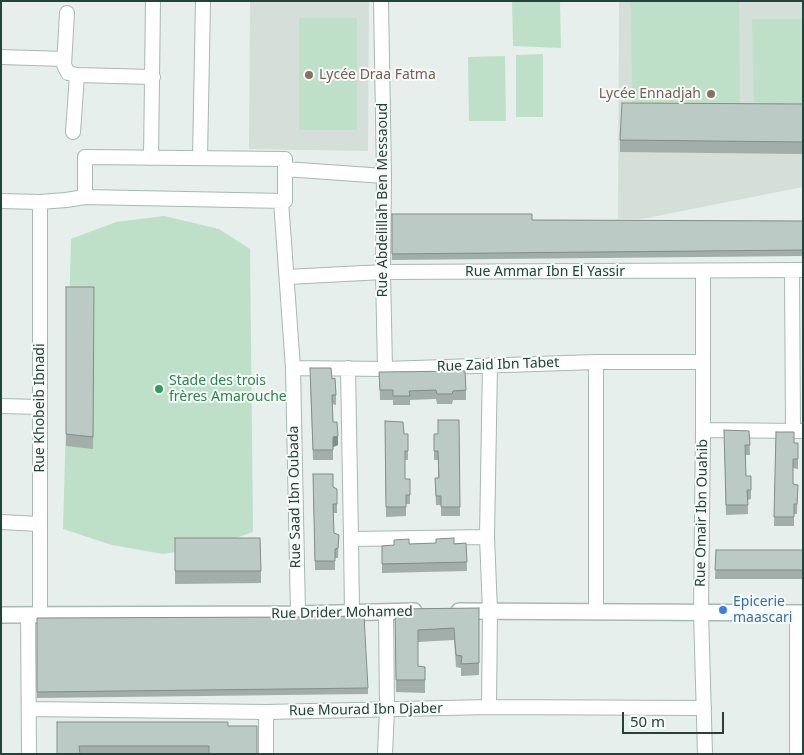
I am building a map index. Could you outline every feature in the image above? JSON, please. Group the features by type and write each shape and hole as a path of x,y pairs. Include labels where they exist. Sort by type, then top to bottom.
{"street":[{"path":"151,158 154,1"},
{"path":"200,158 203,1"},
{"name":"Rue Abdelillah Ben Messaoud","path":"381,1 384,176 384,369"},
{"path":"67,13 64,65 68,73 77,75 153,77"},
{"path":"1,57 64,59"},
{"path":"73,132 77,75"},
{"path":"85,196 85,157 284,159 285,169 384,176"},
{"name":"Rue Saad Ibn Oubada","path":"285,169 285,200 281,200 293,368 298,614"},
{"path":"1,201 40,202 85,196 281,200"},
{"name":"Rue Khobeib Ibnadi","path":"29,754 29,709 40,524 40,202"},
{"path":"703,430 798,431 798,270"},
{"name":"Rue Ammar Ibn El Yassir","path":"286,277 383,272 703,272 798,270"},
{"name":"Rue Omair Ibn Ouahib","path":"703,272 703,430 706,550 701,612 705,754"},
{"path":"596,362 596,612"},
{"name":"Rue Zaid Ibn Tabet","path":"293,368 384,369 596,362 703,362"},
{"path":"490,365 487,537 490,611 490,707"},
{"path":"348,368 352,613"},
{"path":"1,406 40,407"},
{"path":"1,522 40,524"},
{"path":"351,539 487,537"},
{"name":"Rue Drider Mohamed","path":"1,615 298,614 424,611"},
{"path":"443,611 800,613 797,754"},
{"path":"385,754 386,612"},
{"name":"Rue Mourad Ibn Djaber","path":"29,709 266,712 490,707 704,708"},
{"path":"266,712 266,754"}],"shaded area":[{"name":"Lycée Draa Fatma","path":"250,1 369,1 368,151 249,149"},
{"name":"Lycée Ennadjah","path":"619,1 803,1 803,187 642,219 618,219"}],"green space":[{"path":"512,1 560,1 561,48 513,46"},
{"path":"631,1 739,1 740,112 632,112"},
{"path":"299,18 357,18 357,130 299,130"},
{"path":"752,19 803,19 803,111 754,110"},
{"path":"543,54 543,117 516,117 516,55"},
{"path":"505,56 506,121 469,121 468,57"},
{"name":"Stade des trois frères Amarouche","path":"164,216 219,229 250,249 253,532 213,546 163,554 112,545 63,529 71,239 116,222"}],"building":[{"path":"622,103 803,104 803,142 620,140"},
{"path":"392,214 532,214 532,220 803,221 803,250 392,254"},
{"path":"66,287 94,287 93,437 66,434"},
{"path":"310,368 331,368 332,379 335,378 336,395 332,395 333,422 337,422 338,436 333,437 333,450 313,450"},
{"path":"465,371 466,390 453,391 452,394 437,394 436,390 409,391 410,396 393,396 393,390 380,390 379,372"},
{"path":"438,420 459,420 460,507 441,507 441,496 436,496 435,478 439,478 438,451 434,451 434,434 438,434"},
{"path":"385,421 403,422 404,434 408,434 408,451 405,451 405,479 410,479 410,495 406,495 406,507 386,507"},
{"path":"724,430 749,431 750,445 745,445 746,476 751,476 751,490 747,490 748,505 726,505"},
{"path":"776,432 794,432 794,443 798,443 798,459 793,459 793,484 798,485 797,504 794,504 794,517 774,517"},
{"path":"313,474 333,474 333,487 337,489 337,504 333,504 334,533 339,535 338,548 335,549 335,561 315,561"},
{"path":"175,538 260,538 261,571 175,571"},
{"path":"454,538 454,544 466,543 467,562 382,564 382,546 394,545 394,540 409,539 409,544 436,543 436,539"},
{"path":"716,550 803,550 803,570 715,570"},
{"path":"479,608 479,663 461,664 462,656 456,655 454,628 418,630 418,666 425,667 425,680 396,680 395,609"},
{"path":"364,616 368,688 37,692 37,618"},
{"path":"57,722 228,722 228,726 257,726 257,754 209,754 209,746 79,746 80,754 57,754"}],"place":[{"name":"Lycée Draa Fatma","path":"309,75"},
{"name":"Lycée Ennadjah","path":"711,94"},
{"name":"Stade des trois frères Amarouche","path":"159,389"},
{"name":"Epicerie maascari","path":"723,610"}]}
